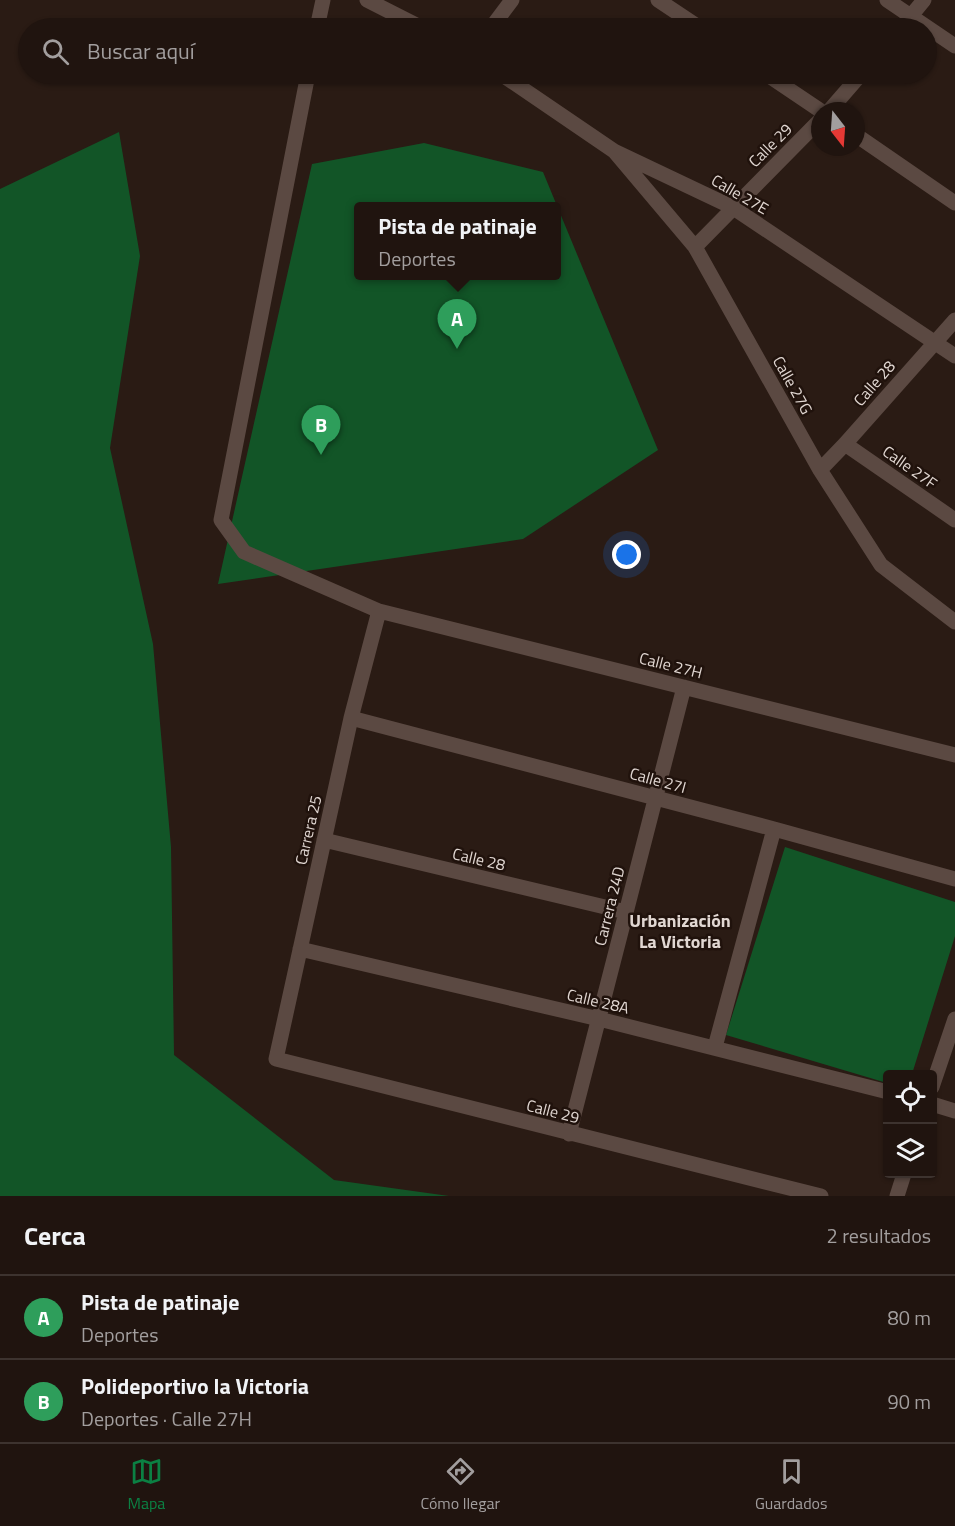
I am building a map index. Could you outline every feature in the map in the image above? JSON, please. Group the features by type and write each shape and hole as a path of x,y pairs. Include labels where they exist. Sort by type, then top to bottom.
{"street":[{"path":"319,18 322,0"},
{"path":"367,0 402,18"},
{"path":"498,18 512,0"},
{"path":"658,0 685,18"},
{"path":"887,0 915,18"},
{"path":"912,16 924,0"},
{"path":"937,33 955,46"},
{"name":"Calle 27H","path":"306,84 221,520 244,552 379,611 955,755"},
{"name":"Calle 27E","path":"516,84 614,151 732,207 955,356"},
{"path":"781,84 811,104"},
{"path":"837,102 852,84"},
{"name":"Calle 29","path":"695,247 811,129"},
{"path":"865,141 955,203"},
{"name":"Calle 27G","path":"614,151 695,247 820,470 881,565 955,622"},
{"name":"Calle 28","path":"820,470 955,320"},
{"name":"Calle 27F","path":"845,444 955,520"},
{"name":"Carrera 25","path":"276,1059 351,718 379,611"},
{"name":"Carrera 24D","path":"569,1134 684,687"},
{"name":"Calle 27I","path":"351,718 955,879"},
{"path":"715,1047 774,829"},
{"name":"Calle 28","path":"324,840 626,912"},
{"name":"Calle 28A","path":"300,949 715,1047 883,1091"},
{"path":"937,1075 955,1019"},
{"name":"Calle 29","path":"276,1059 821,1196"},
{"path":"937,1105 955,1111"},
{"path":"897,1196 902,1178"}],"green space":[{"path":"119,132 140,256 110,448 153,644 171,847 174,1055 334,1180 449,1196 0,1196 0,189"},
{"path":"424,143 543,172 555,202 354,202 354,280 561,280 561,216 658,450 523,539 218,584 312,164"},
{"path":"785,847 955,902 955,936 913,1070 883,1070 883,1082 726,1035"}],"place":[{"name":"Pista de patinaje","path":"457,349"},
{"name":"Polideportivo la Victoria","path":"321,455"}],"district":[{"name":"Urbanización La Victoria","path":"680,930"}]}
